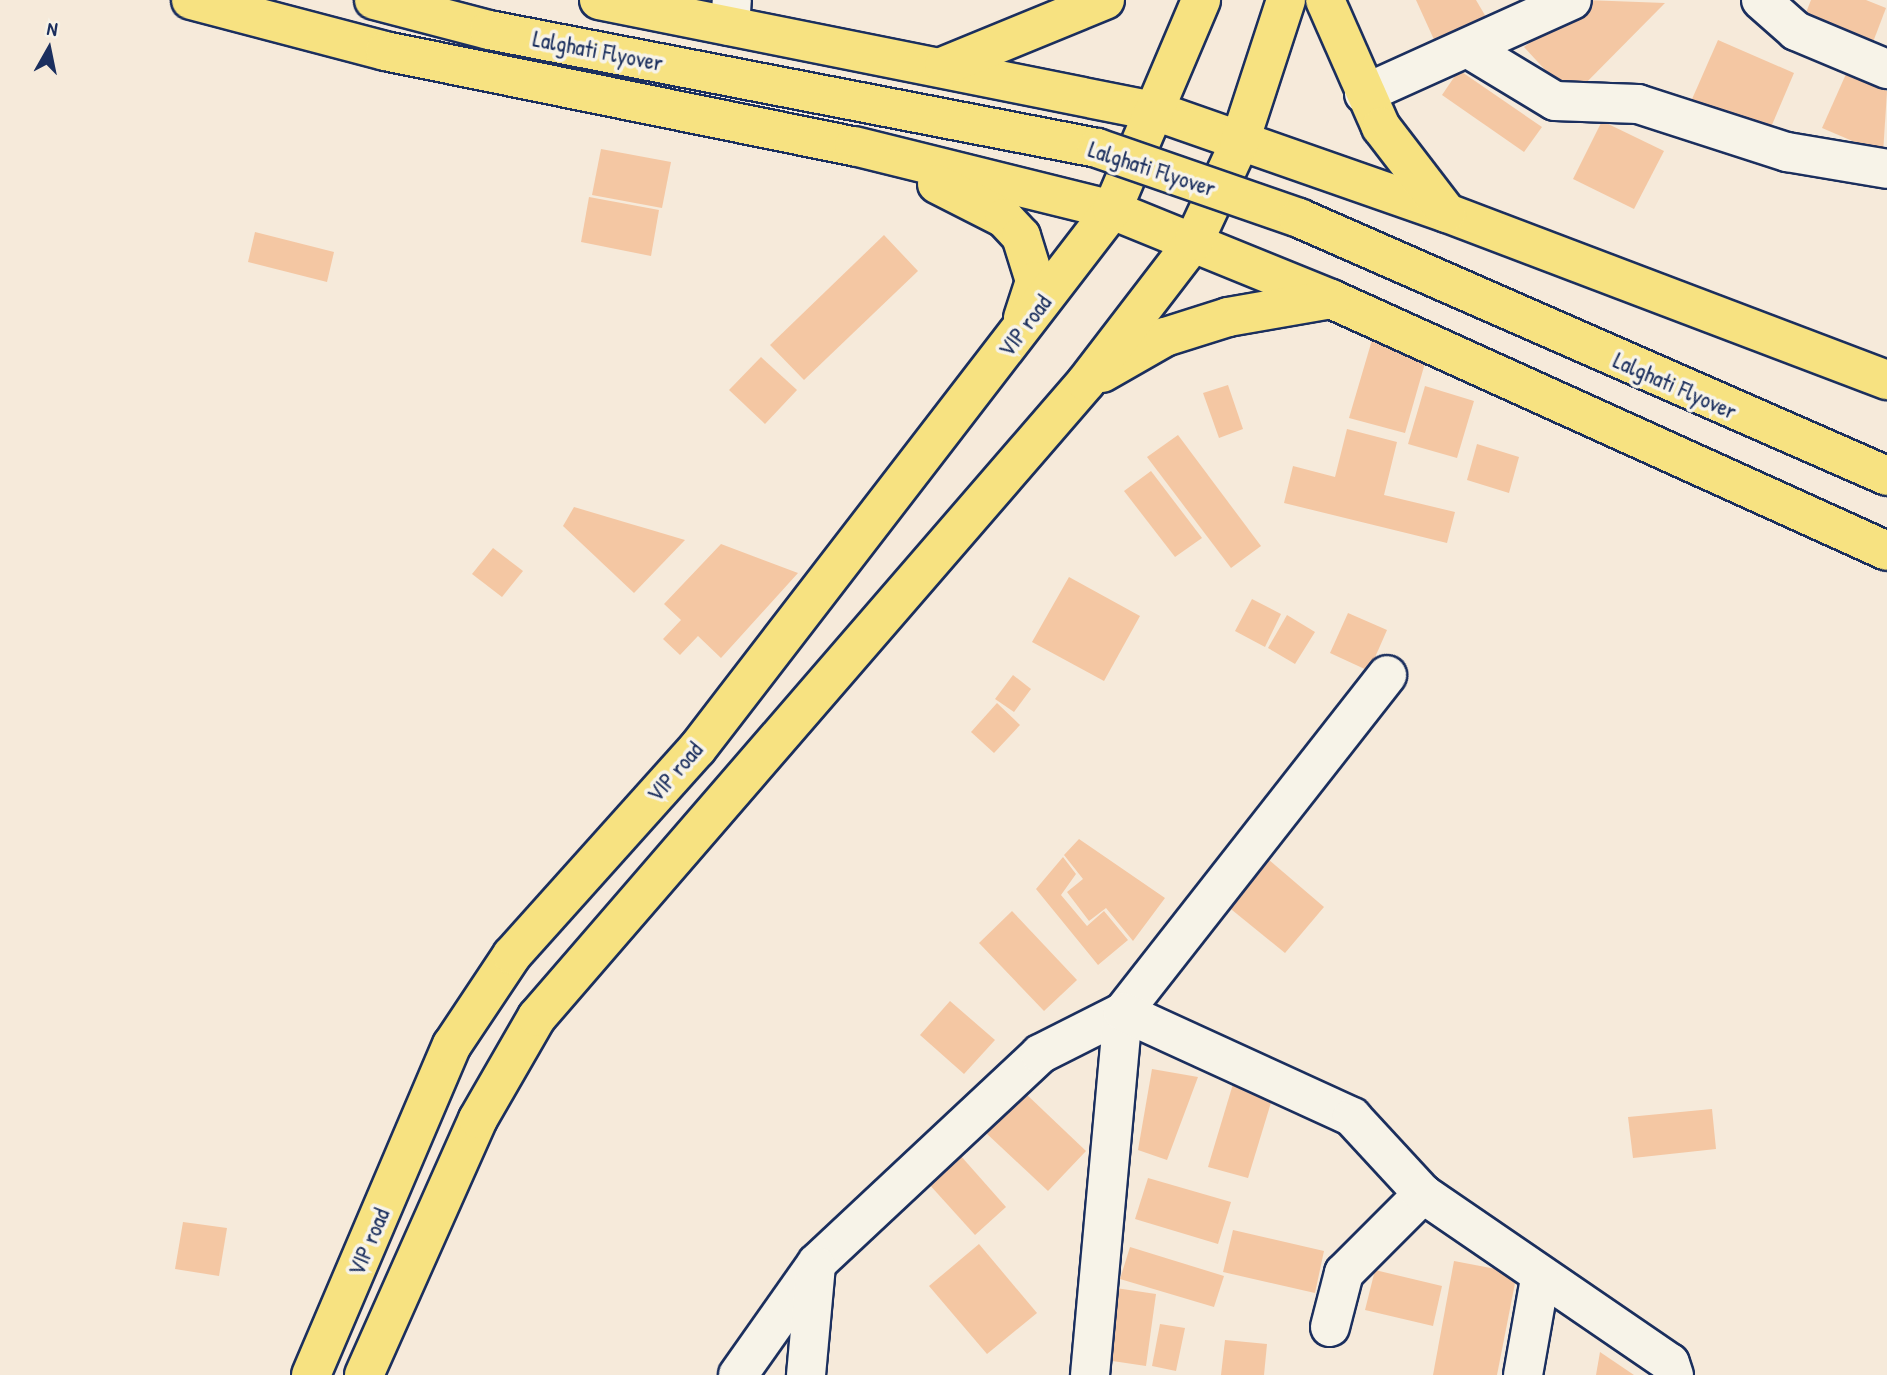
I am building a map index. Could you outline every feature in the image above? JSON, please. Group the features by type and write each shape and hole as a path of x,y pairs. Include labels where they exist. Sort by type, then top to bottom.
{"main road":[{"path":"191,0 385,51 854,146 1112,211 1194,241 1331,299 1887,551"},
{"name":"Lalghati Flyover","path":"374,0 517,35 1097,148 1299,218 1887,476"},
{"path":"599,0 731,13 944,65 1158,112 1239,144 1447,214 1887,380"},
{"path":"944,65 1105,0"},
{"name":"VIP road","path":"312,1375 452,1045 482,998 512,955 697,749 950,428 1112,211 1158,112 1200,0"},
{"name":"VIP road","path":"364,1375 478,1119 537,1017 1086,382 1194,241 1239,144 1286,0"},
{"path":"1325,0 1364,94 1381,127 1447,214"},
{"path":"854,146 1004,218 1031,257 1032,304 950,428"},
{"path":"1086,382 1165,337 1228,317 1331,299"}],"street":[{"path":"1364,94 1572,0"},
{"path":"1761,0 1796,31 1887,69"},
{"path":"1469,48 1555,100 1638,104 1787,152 1887,169"},
{"path":"738,1375 817,1263 1040,1054 1123,1012 1387,675"},
{"path":"1123,1012 1352,1117 1423,1194 1540,1279 1670,1363 1674,1375"},
{"path":"1090,1375 1123,1012"},
{"path":"1330,1327 1344,1273 1423,1194"},
{"path":"806,1375 817,1263"},
{"path":"1523,1375 1540,1279"}],"building":[{"path":"1416,0 1476,0 1486,17 1436,44"},
{"path":"1585,0 1665,3 1571,98 1524,47"},
{"path":"1811,0 1866,0 1886,8 1870,50 1802,23"},
{"path":"1718,40 1794,73 1766,139 1689,106"},
{"path":"1459,70 1542,127 1524,152 1442,95"},
{"path":"1846,74 1887,91 1883,154 1822,128"},
{"path":"1602,121 1664,151 1634,209 1573,179"},
{"path":"601,149 671,162 662,208 592,195"},
{"path":"589,197 659,210 651,256 581,242"},
{"path":"255,232 334,252 327,282 248,262"},
{"path":"884,235 918,271 804,380 770,345"},
{"path":"1372,340 1427,356 1405,433 1349,418"},
{"path":"761,357 797,390 765,424 729,390"},
{"path":"1228,385 1243,429 1219,438 1203,393"},
{"path":"1425,386 1474,401 1457,458 1408,444"},
{"path":"1347,429 1397,442 1384,495 1455,512 1447,543 1284,503 1293,466 1335,477"},
{"path":"1178,435 1261,546 1231,568 1147,457"},
{"path":"1477,444 1519,457 1509,493 1467,480"},
{"path":"1151,471 1202,538 1175,557 1124,491"},
{"path":"574,507 685,540 634,593 563,526"},
{"path":"721,544 798,573 721,658 698,636 680,655 663,639 681,620 664,604"},
{"path":"493,548 523,571 502,597 472,574"},
{"path":"1069,577 1140,616 1104,681 1032,642"},
{"path":"1252,599 1281,614 1265,647 1235,631"},
{"path":"1348,613 1387,630 1369,671 1330,653"},
{"path":"1287,615 1315,632 1295,664 1268,648"},
{"path":"1013,675 1031,689 1014,712 995,699"},
{"path":"997,703 1020,725 994,753 971,732"},
{"path":"1079,839 1165,898 1133,941 1106,908 1089,921 1067,892 1083,879 1064,855"},
{"path":"1261,853 1324,907 1285,953 1221,901"},
{"path":"1063,857 1076,874 1061,895 1087,926 1104,911 1128,940 1098,965 1036,889"},
{"path":"1012,911 1077,980 1044,1011 979,943"},
{"path":"950,1001 995,1040 964,1074 920,1035"},
{"path":"1152,1069 1198,1077 1167,1160 1138,1150"},
{"path":"1233,1084 1273,1096 1248,1178 1208,1167"},
{"path":"1024,1092 1086,1151 1048,1191 985,1132"},
{"path":"1712,1109 1716,1149 1633,1158 1628,1117"},
{"path":"960,1155 1006,1207 975,1235 928,1183"},
{"path":"1148,1178 1231,1202 1218,1244 1135,1219"},
{"path":"183,1222 227,1228 219,1276 175,1269"},
{"path":"1233,1230 1324,1251 1315,1293 1223,1272"},
{"path":"979,1244 1037,1313 987,1354 929,1286"},
{"path":"1130,1247 1224,1276 1214,1307 1120,1279"},
{"path":"1454,1261 1517,1273 1497,1375 1433,1375"},
{"path":"1375,1270 1442,1286 1433,1326 1365,1310"},
{"path":"1109,1287 1156,1294 1146,1366 1099,1359"},
{"path":"1160,1324 1185,1328 1176,1371 1152,1366"},
{"path":"1225,1340 1267,1344 1264,1375 1221,1375"},
{"path":"1600,1352 1634,1375 1596,1375"}]}
